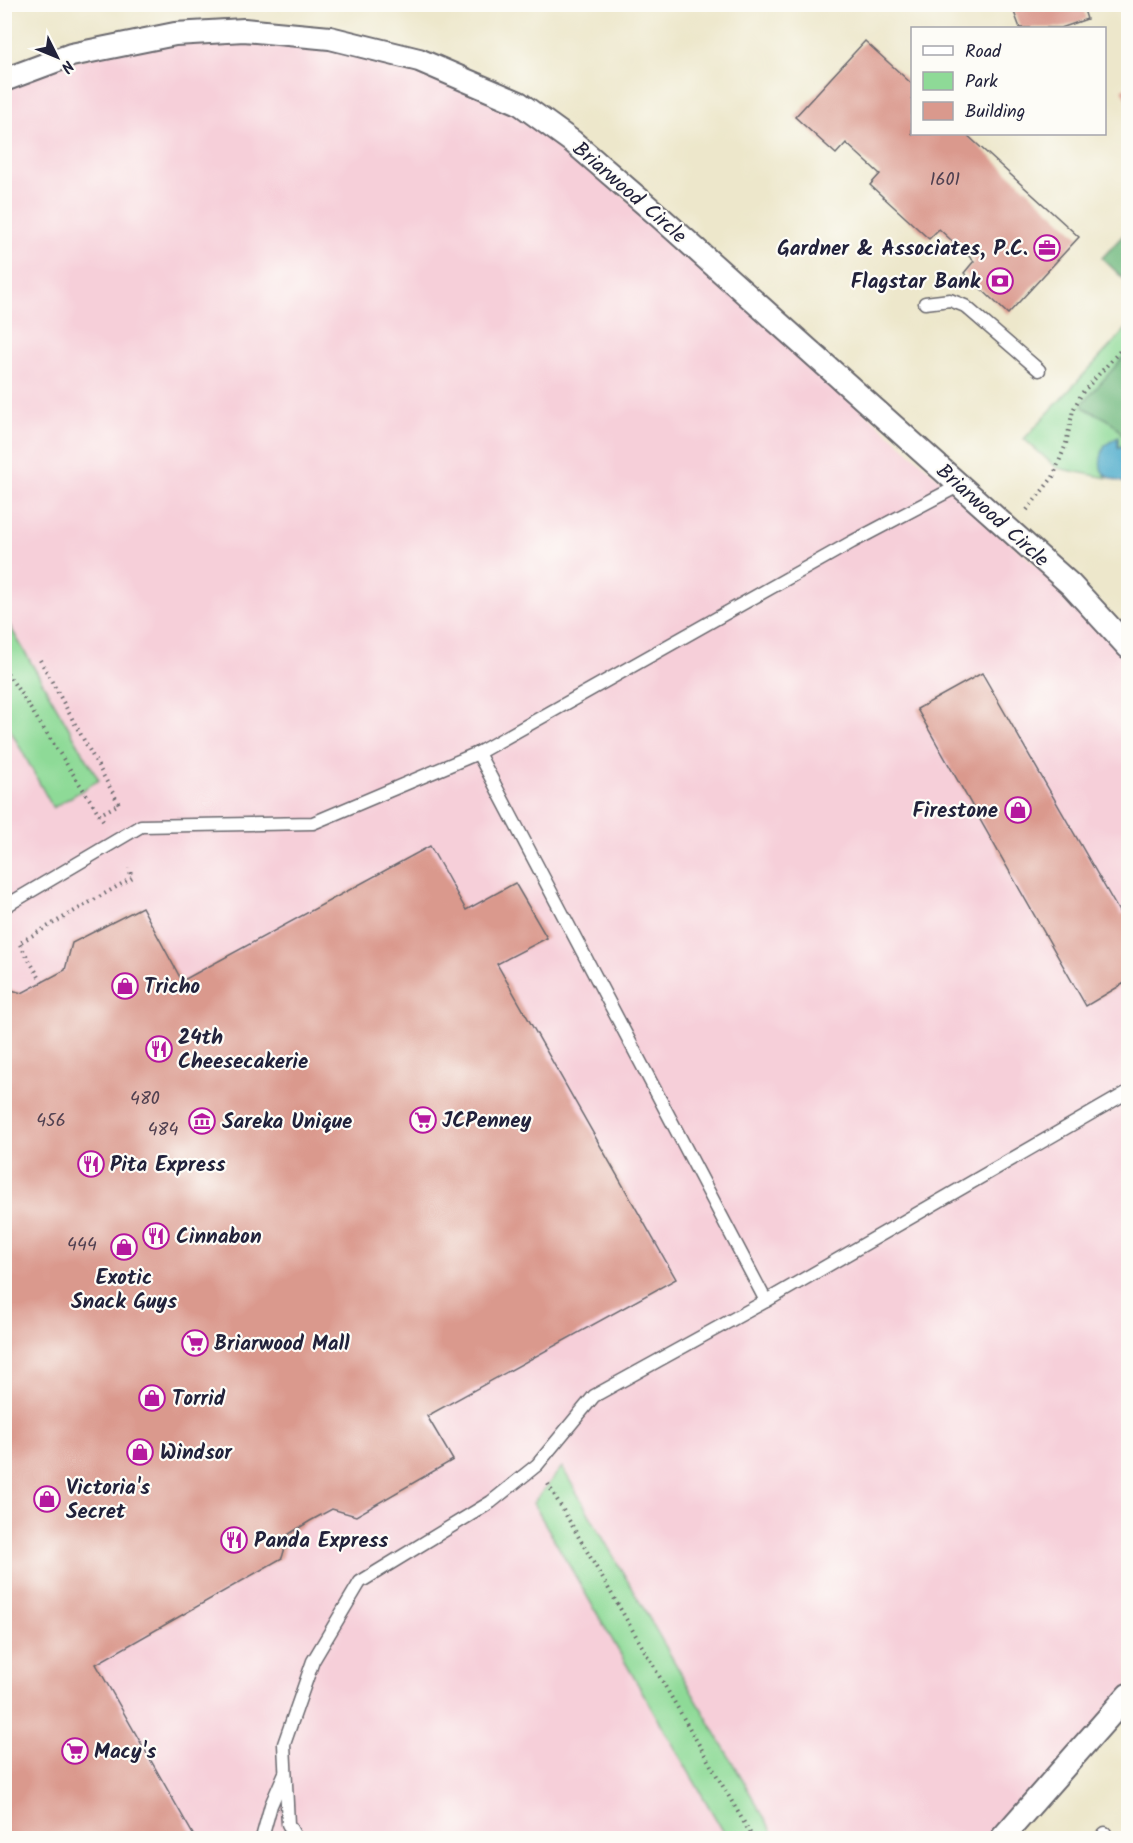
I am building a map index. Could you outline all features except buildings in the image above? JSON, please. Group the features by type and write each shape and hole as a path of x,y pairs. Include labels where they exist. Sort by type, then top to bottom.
{"street":[{"name":"Briarwood Circle","path":"4,80 71,56 175,34 234,31 330,38 418,60 519,103 573,142 960,485 1071,585 1128,647"},
{"path":"1002,1839 1128,1695"}],"lane":[{"path":"925,303 950,300 965,306 1039,370"},
{"path":"4,907 141,826 313,823 478,753 852,542 960,485"},
{"path":"478,753 766,1301"},
{"path":"296,1839 288,1824 284,1744 313,1661 360,1582 491,1502 537,1465 594,1396 766,1301 1128,1092"},
{"path":"261,1839 271,1805 285,1772"}],"path":[{"path":"1009,530 1041,495 1053,477 1066,444 1073,410 1082,393 1128,342"},
{"path":"40,660 119,804 99,815"},
{"path":"4,668 108,826"},
{"path":"42,982 19,943 132,878 129,868"},
{"path":"537,1465 753,1839"}],"shaded area":[{"path":"175,34 330,38 519,103 1128,647 1128,1695 1002,1838 5,1838 5,80"}],"green space":[{"path":"1128,230 1128,283 1102,258"},
{"path":"1128,327 1128,443 1118,448 1118,438 1103,472 1107,478 1057,468 1024,439"},
{"path":"1128,352 1128,443 1112,423 1083,407 1083,403"},
{"path":"4,616 99,780 53,808 5,720"},
{"path":"562,1467 776,1838 727,1838 533,1503"}],"water":[{"path":"1118,437 1118,448 1128,443 1128,484 1112,479 1101,468 1100,462 1105,445"}],"place":[{"name":"Gardner & Associates, P.C.","path":"1047,248"},
{"name":"Flagstar Bank","path":"1000,281"},
{"name":"Firestone","path":"1018,810"},
{"name":"Tricho","path":"125,986"},
{"name":"24th Cheesecakerie","path":"159,1049"},
{"name":"JCPenney","path":"423,1120"},
{"name":"Sareka Unique","path":"202,1121"},
{"name":"Pita Express","path":"91,1164"},
{"name":"Cinnabon","path":"156,1236"},
{"name":"Exotic Snack Guys","path":"124,1247"},
{"name":"Briarwood Mall","path":"195,1343"},
{"name":"Torrid","path":"152,1398"},
{"name":"Windsor","path":"140,1452"},
{"name":"Victoria's Secret","path":"47,1499"},
{"name":"Panda Express","path":"234,1540"},
{"name":"Macy's","path":"75,1751"}]}
